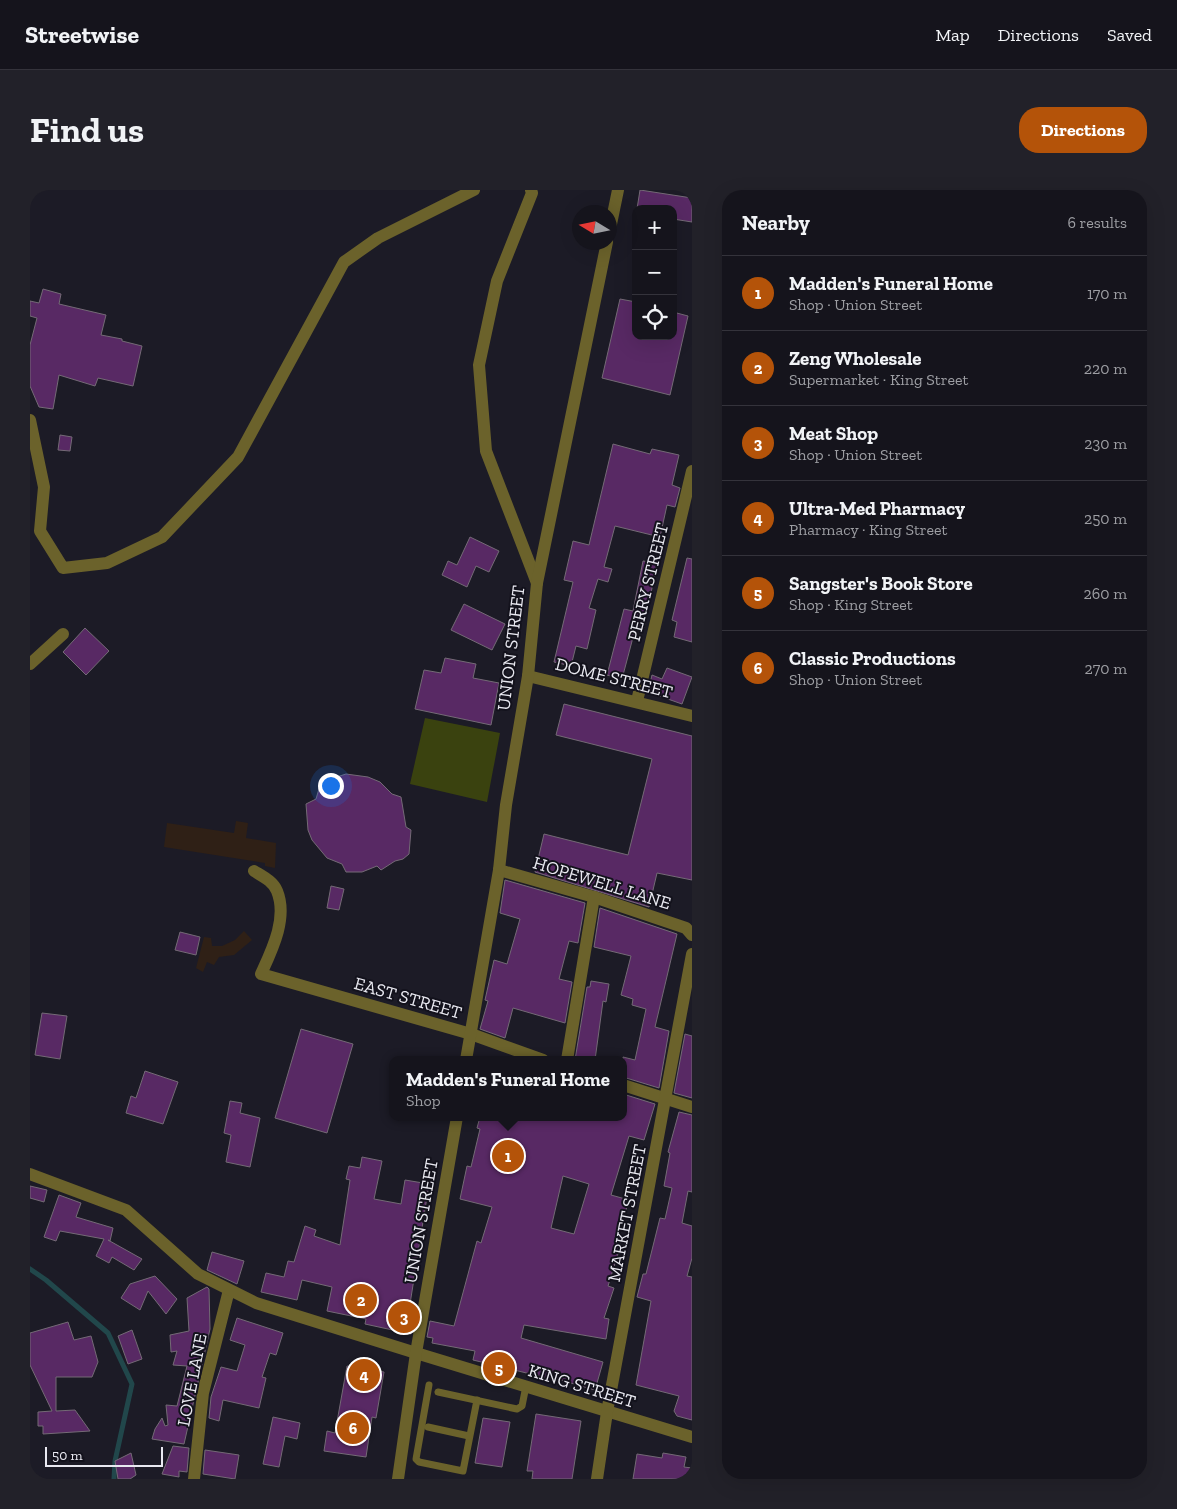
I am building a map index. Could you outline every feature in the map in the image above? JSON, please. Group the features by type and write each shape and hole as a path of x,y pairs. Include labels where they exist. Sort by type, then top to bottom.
{"street":[{"path":"30,420 44,487 40,531 63,568 107,563 162,537 238,457 344,262 378,238 474,190"},
{"path":"531,190 532,193 519,229 497,281 479,365 486,451 537,583"},
{"path":"615,205 618,190"},
{"name":"UNION STREET","path":"467,1056 499,870 506,805 528,676 537,583 605,250"},
{"name":"PERRY STREET","path":"637,701 692,471"},
{"path":"30,664 63,634"},
{"name":"DOME STREET","path":"528,676 637,701 692,716"},
{"name":"HOPEWELL LANE","path":"499,870 594,897 686,928 692,935"},
{"name":"EAST STREET","path":"254,871 268,879 277,890 280,908 276,938 261,974 471,1034 532,1056"},
{"path":"568,1056 594,897"},
{"name":"MARKET STREET","path":"597,1479 607,1412 692,954"},
{"path":"627,1086 692,1107"},
{"name":"UNION STREET","path":"398,1479 416,1353 455,1121"},
{"name":"KING STREET","path":"30,1174 126,1210 198,1274 256,1303 692,1437"},
{"name":"LOVE LANE","path":"194,1479 203,1393 229,1290"}],"lane":[{"path":"429,1385 416,1459 419,1462 463,1471 477,1400"},
{"path":"438,1392 517,1409 522,1406 526,1386"},
{"path":"428,1428 469,1436"}],"shaded area":[{"path":"236,821 248,823 246,838 276,843 275,868 265,866 265,863 164,847 167,823 234,833"},
{"path":"244,931 252,940 234,955 219,957 214,965 207,962 203,972 196,968 204,937 211,938 212,946 222,946 235,940"}],"green space":[{"path":"425,718 500,733 487,802 410,784"}],"building":[{"path":"640,190 692,198 692,222 677,220 677,205 638,205"},
{"path":"43,289 61,294 59,304 106,315 101,335 122,339 122,341 142,346 133,386 98,378 95,386 59,375 53,409 39,407 30,386 30,345 37,318 30,316 30,301 39,303"},
{"path":"620,299 632,301 632,340 677,340 677,313 688,316 670,395 602,378"},
{"path":"60,435 72,437 70,451 58,450"},
{"path":"613,444 650,454 652,449 679,455 672,485 680,488 675,507 667,505 660,537 615,526 604,567 612,569 608,582 598,579 589,608 596,610 587,649 576,646 571,666 554,662 573,582 564,580 573,541 589,545"},
{"path":"470,537 499,551 489,572 476,566 467,587 442,575 448,561 457,565"},
{"path":"687,558 692,559 692,642 674,637 677,622 672,620"},
{"path":"643,561 657,563 644,628 636,626 622,679 607,675 624,609 633,611"},
{"path":"464,604 505,624 492,650 451,630"},
{"path":"85,628 109,651 86,675 63,652"},
{"path":"445,658 476,664 473,678 499,683 491,725 415,709 424,670 441,673"},
{"path":"667,668 692,677 682,704 648,692 652,675 662,679"},
{"path":"564,704 692,736 692,880 657,873 649,907 535,872 544,834 628,855 652,759 556,735"},
{"path":"346,774 368,777 380,782 392,794 401,797 406,827 411,830 409,854 403,859 395,861 381,870 377,866 362,872 346,872 342,864 327,858 312,840 308,830 306,804 316,799 321,782"},
{"path":"505,880 585,903 578,943 569,941 559,979 572,982 565,1023 513,1008 505,1038 480,1029 488,1001 485,1000 494,960 507,964 520,919 500,913"},
{"path":"331,886 344,889 339,910 327,908"},
{"path":"600,908 677,934 655,1027 669,1031 659,1088 627,1078 627,1058 635,1060 646,1009 632,1005 633,999 621,995 631,956 594,947"},
{"path":"180,932 200,937 196,955 175,950"},
{"path":"591,981 609,984 606,1002 603,1001 596,1056 576,1056 587,987 590,987"},
{"path":"42,1013 67,1016 60,1059 35,1055"},
{"path":"301,1029 353,1044 327,1133 275,1118"},
{"path":"685,1034 692,1036 692,1098 674,1093"},
{"path":"145,1071 178,1082 163,1124 126,1113 131,1096 136,1098"},
{"path":"627,1095 655,1104 644,1140 629,1136 611,1195 629,1200 616,1242 621,1244 608,1286 614,1288 604,1318 609,1319 606,1339 524,1325 521,1338 603,1362 595,1390 547,1376 547,1378 473,1360 475,1351 432,1343 433,1338 427,1337 430,1321 454,1326 477,1241 481,1243 492,1207 460,1199 467,1166 471,1167 480,1129 477,1128 479,1121 627,1121","holes":["563,1176 589,1184 574,1234 551,1228"]},
{"path":"230,1101 242,1103 240,1113 260,1118 250,1167 226,1162 231,1135 224,1133"},
{"path":"679,1112 692,1115 692,1192 688,1191 682,1223 692,1226 692,1258 687,1276 692,1277 692,1420 677,1416 674,1411 679,1396 636,1385 651,1301 637,1297 643,1274 646,1274 660,1218 665,1219 672,1188 664,1186 670,1153 668,1152"},
{"path":"362,1157 382,1161 374,1199 401,1204 405,1180 429,1184 410,1304 416,1305 411,1334 365,1324 366,1319 327,1311 332,1287 302,1280 297,1300 261,1292 266,1273 284,1277 288,1261 294,1262 305,1226 316,1230 314,1236 340,1245 350,1180 346,1179 349,1166 360,1168"},
{"path":"30,1186 47,1190 44,1202 30,1198"},
{"path":"59,1195 81,1203 76,1217 113,1228 110,1241 108,1240 142,1259 134,1270 112,1257 109,1263 96,1256 104,1239 60,1231 56,1241 44,1237"},
{"path":"212,1252 244,1261 237,1284 207,1270"},
{"path":"155,1276 177,1299 166,1314 148,1291 140,1310 121,1298 130,1284"},
{"path":"207,1287 209,1289 210,1329 184,1444 152,1439 155,1429 162,1418 165,1426 168,1425 166,1405 177,1406 187,1366 173,1365 177,1351 171,1352 170,1335 189,1331 187,1298"},
{"path":"237,1318 283,1333 276,1355 270,1353 262,1377 266,1378 259,1408 223,1400 219,1421 209,1418 211,1397 221,1367 237,1371 245,1345 230,1340"},
{"path":"68,1322 74,1340 91,1336 98,1362 92,1377 56,1377 56,1411 75,1410 90,1431 43,1434 43,1426 38,1426 38,1412 52,1411 30,1365 30,1333"},
{"path":"132,1330 142,1359 128,1364 118,1336"},
{"path":"347,1366 384,1372 376,1418 372,1417 366,1457 324,1451 327,1431 335,1433"},
{"path":"536,1414 581,1421 572,1479 532,1479 533,1471 527,1471"},
{"path":"273,1417 300,1423 297,1439 285,1436 279,1467 263,1464"},
{"path":"483,1418 510,1422 502,1467 475,1463"},
{"path":"173,1446 189,1448 187,1472 179,1471 179,1477 162,1474"},
{"path":"205,1450 239,1455 235,1479 203,1474"},
{"path":"131,1453 136,1475 130,1479 118,1479 115,1461"},
{"path":"663,1453 686,1457 684,1467 692,1468 692,1479 633,1479 637,1454 662,1458"}],"waterway":[{"path":"30,1269 46,1280 108,1333 132,1384 115,1461 114,1479"}],"place":[{"name":"Madden's Funeral Home","path":"508,1156"},
{"name":"Zeng Wholesale","path":"361,1300"},
{"name":"Meat Shop","path":"404,1317"},
{"name":"Sangster's Book Store","path":"499,1368"},
{"name":"Ultra-Med Pharmacy","path":"364,1375"},
{"name":"Classic Productions","path":"353,1428"}]}
